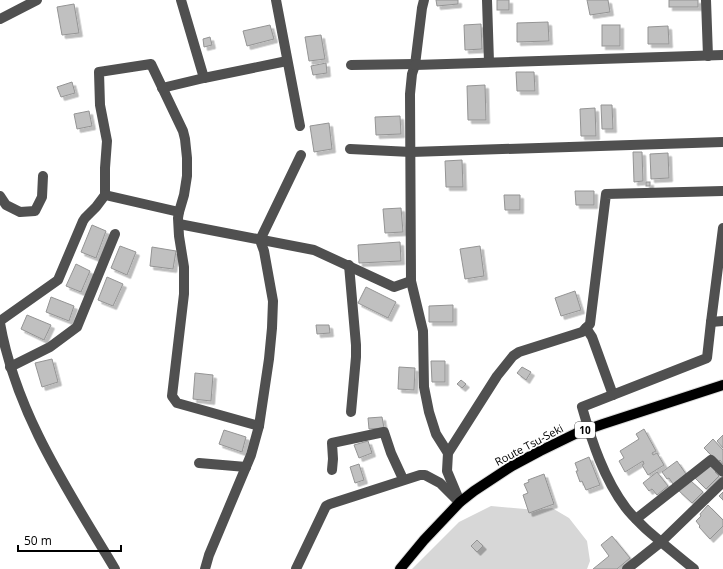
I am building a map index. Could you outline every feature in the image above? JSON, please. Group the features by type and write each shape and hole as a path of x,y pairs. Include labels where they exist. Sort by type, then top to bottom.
{"main road":[{"name":"Route Tsu-Seki","path":"400,569 424,540 460,502 512,466 540,451 588,429 723,385"}],"street":[{"path":"0,18 37,0"},
{"path":"181,0 204,78"},
{"path":"276,0 300,126"},
{"path":"424,0 410,94 411,281 423,331 424,387 429,412 436,434 448,453"},
{"path":"487,0 489,62"},
{"path":"706,0 708,56"},
{"path":"351,65 415,65 723,55"},
{"path":"162,88 287,61"},
{"path":"115,569 46,452 25,407 10,367 0,322 58,280 85,218 96,207 104,195 107,140 100,105 99,72 151,64 186,139 188,176 184,195 178,212 179,236 184,267 184,294 172,396 178,403 259,426"},
{"path":"350,149 411,152 723,142"},
{"path":"204,569 208,555 252,455 259,426 269,359 273,301 264,251 260,240 301,155"},
{"path":"0,196 6,205 20,212 35,211 42,197 43,176"},
{"path":"460,502 447,471 448,453 497,376 513,356 520,352 582,332 590,324 606,194 723,191"},
{"path":"104,195 178,212"},
{"path":"179,224 314,250 394,287 411,281"},
{"path":"694,569 661,542 626,508 615,491 595,448 582,407 707,358 723,228"},
{"path":"10,367 50,347 77,327 115,234"},
{"path":"349,265 356,345 351,412"},
{"path":"711,322 723,320"},
{"path":"586,328 592,337 613,395"},
{"path":"332,470 332,443 384,432 391,453 403,480"},
{"path":"636,519 711,460 723,472"},
{"path":"199,463 246,467"},
{"path":"296,569 326,506 330,504 420,475 425,475 440,483 460,502"},
{"path":"627,569 661,542 723,482"}],"shaded area":[{"path":"491,506 536,510 552,508 569,518 587,541 590,561 587,569 412,569 459,522"}],"building":[{"path":"436,0 458,0 458,4 437,6"},
{"path":"497,0 509,0 509,10 497,10"},
{"path":"587,0 608,0 610,12 590,15"},
{"path":"669,0 698,0 698,7 669,7"},
{"path":"74,4 79,33 62,35 57,7"},
{"path":"548,22 549,41 517,42 517,23"},
{"path":"481,24 482,49 465,50 464,25"},
{"path":"270,25 274,39 247,46 243,31"},
{"path":"602,25 620,25 620,46 602,46"},
{"path":"668,26 669,44 648,44 648,27"},
{"path":"321,35 325,59 309,61 305,37"},
{"path":"210,37 212,45 204,47 203,39"},
{"path":"326,63 327,73 313,75 311,66"},
{"path":"516,72 534,72 535,91 517,91"},
{"path":"72,82 75,93 61,97 57,87"},
{"path":"485,85 486,120 468,120 467,86"},
{"path":"601,105 612,105 613,129 602,129"},
{"path":"595,108 596,136 581,136 580,109"},
{"path":"89,111 92,126 77,129 74,114"},
{"path":"400,116 401,134 376,135 375,117"},
{"path":"329,123 332,149 314,152 310,126"},
{"path":"633,152 642,152 643,181 634,182"},
{"path":"668,153 669,178 651,179 650,154"},
{"path":"462,160 463,187 446,187 445,161"},
{"path":"646,182 650,182 650,186 646,186"},
{"path":"575,191 594,191 594,205 576,205"},
{"path":"504,195 520,195 520,210 505,210"},
{"path":"401,208 403,232 385,233 383,209"},
{"path":"92,225 106,231 96,258 81,252"},
{"path":"400,242 401,261 359,263 358,245"},
{"path":"120,246 136,252 127,275 111,268"},
{"path":"480,246 484,276 465,279 460,249"},
{"path":"152,247 176,251 173,269 150,266"},
{"path":"76,264 90,271 81,292 66,286"},
{"path":"107,277 123,284 113,306 98,300"},
{"path":"366,287 396,302 388,318 358,303"},
{"path":"575,291 581,310 561,316 555,298"},
{"path":"51,297 74,306 69,321 46,312"},
{"path":"453,305 453,322 429,322 429,306"},
{"path":"27,315 51,325 44,340 21,329"},
{"path":"316,325 329,325 330,333 317,334"},
{"path":"52,359 58,382 42,387 35,363"},
{"path":"431,361 445,361 445,382 432,382"},
{"path":"399,367 415,368 414,390 398,389"},
{"path":"522,367 531,372 526,380 517,373"},
{"path":"195,373 213,375 211,401 193,399"},
{"path":"461,380 466,384 462,388 457,384"},
{"path":"382,417 384,428 369,429 368,418"},
{"path":"644,429 656,451 652,453 653,455 657,453 664,465 648,475 642,465 644,464 643,461 625,472 619,461 624,458 620,451 639,439 636,434"},
{"path":"224,430 246,437 242,452 219,444"},
{"path":"723,435 723,448 717,441"},
{"path":"713,439 723,450 723,464 720,460 718,462 704,448"},
{"path":"368,441 372,453 359,458 354,445"},
{"path":"589,457 600,485 586,490 582,481 580,482 575,463"},
{"path":"677,461 686,474 673,484 662,472"},
{"path":"359,464 364,480 355,483 350,467"},
{"path":"709,466 716,471 715,472 719,476 706,489 695,478"},
{"path":"657,472 668,486 657,495 652,489 649,491 643,483"},
{"path":"544,474 554,504 529,513 523,495 528,493 524,484 529,482 528,480"},
{"path":"691,481 703,492 692,503 678,490"},
{"path":"723,492 723,500 719,496"},
{"path":"708,505 723,520 723,526 710,539 699,527 700,526 696,521"},
{"path":"612,536 630,558 617,569 593,569 609,556 601,545"},
{"path":"477,540 483,546 477,552 471,546"}]}
